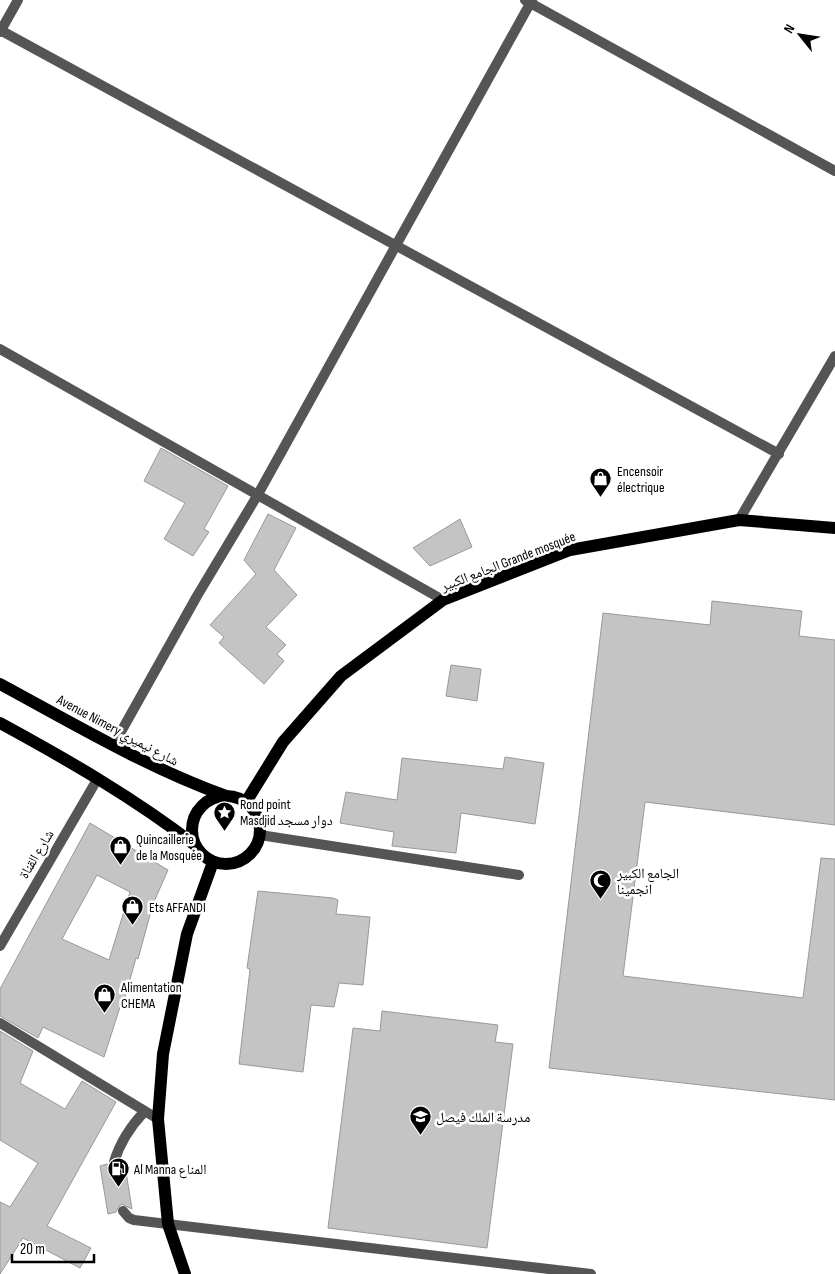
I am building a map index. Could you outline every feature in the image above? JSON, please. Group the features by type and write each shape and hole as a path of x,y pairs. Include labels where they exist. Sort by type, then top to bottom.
{"main road":[{"name":"الجامع الكبير Grande mosquée","path":"246,802 283,742 341,676 443,600 570,550 739,520 835,528"},
{"name":"Avenue Nimery شارع نيميري","path":"0,684 113,746 183,781 226,796"},
{"path":"0,723 98,778 152,812 195,845 202,855 212,862 225,865 237,863 252,852 260,835 260,822 255,811 246,802 226,796 214,798 204,803 197,812 192,834 195,845"},
{"path":"185,1274 168,1224 158,1120 163,1054 187,934 212,862"}],"street":[{"path":"18,0 0,31 396,244 779,454"},
{"path":"113,746 197,596 257,496 529,1 835,171"},
{"path":"0,349 443,600"},
{"path":"739,520 835,356"},
{"name":"شارع القناة","path":"0,946 98,778"},
{"path":"260,835 520,876"},
{"path":"0,1023 158,1120"},
{"path":"114,1162 122,1139 132,1124 144,1112"},
{"path":"123,1211 129,1218 134,1220 591,1274"}],"building":[{"path":"161,448 228,486 204,529 209,532 193,556 164,539 185,503 144,481"},
{"path":"268,514 296,528 274,570 297,595 266,627 286,645 277,654 284,661 264,684 219,643 224,637 210,625 256,574 244,560"},
{"path":"460,519 472,547 430,566 413,548"},
{"name":"الجامع الكبير انجمينا","path":"712,601 802,611 799,636 835,640 835,825 645,802 623,976 803,998 821,858 835,859 835,1100 549,1068 603,613 710,625"},
{"path":"451,665 481,669 477,701 446,696"},
{"path":"505,757 544,763 535,824 461,813 456,853 392,846 394,832 340,823 346,792 397,800 402,758 503,769"},
{"path":"90,823 168,870 153,904 138,959 136,958 122,1008 120,1007 104,1057 43,1027 38,1038 0,1016 0,989","holes":["97,875 130,892 109,960 62,939"]},
{"path":"258,891 333,898 338,900 336,914 370,917 363,985 339,983 334,1007 311,1005 303,1072 239,1064 250,969 247,968"},
{"name":"مدرسة الملك فيصل","path":"382,1011 498,1025 495,1042 513,1044 487,1248 328,1228 353,1028 380,1031"},
{"path":"0,1031 33,1051 20,1083 65,1109 82,1081 116,1102 47,1226 91,1248 80,1268 23,1238 0,1274 0,1202 10,1207 38,1163 0,1140"},
{"path":"124,1160 132,1209 121,1204 116,1212 108,1214 100,1166 107,1164 111,1168 116,1169"}],"place":[{"name":"Encensoir électrique","path":"601,498"},
{"name":"Rond point Masdjid دوار مسجد","path":"224,831"},
{"name":"Quincaillerie de la Mosquée","path":"120,866"},
{"name":"الجامع الكبير انجمينا","path":"601,900"},
{"name":"Ets AFFANDI","path":"133,926"},
{"name":"Alimentation CHEMA","path":"105,1014"},
{"name":"مدرسة الملك فيصل","path":"420,1136"},
{"name":"Al Manna المناع","path":"118,1188"}]}
